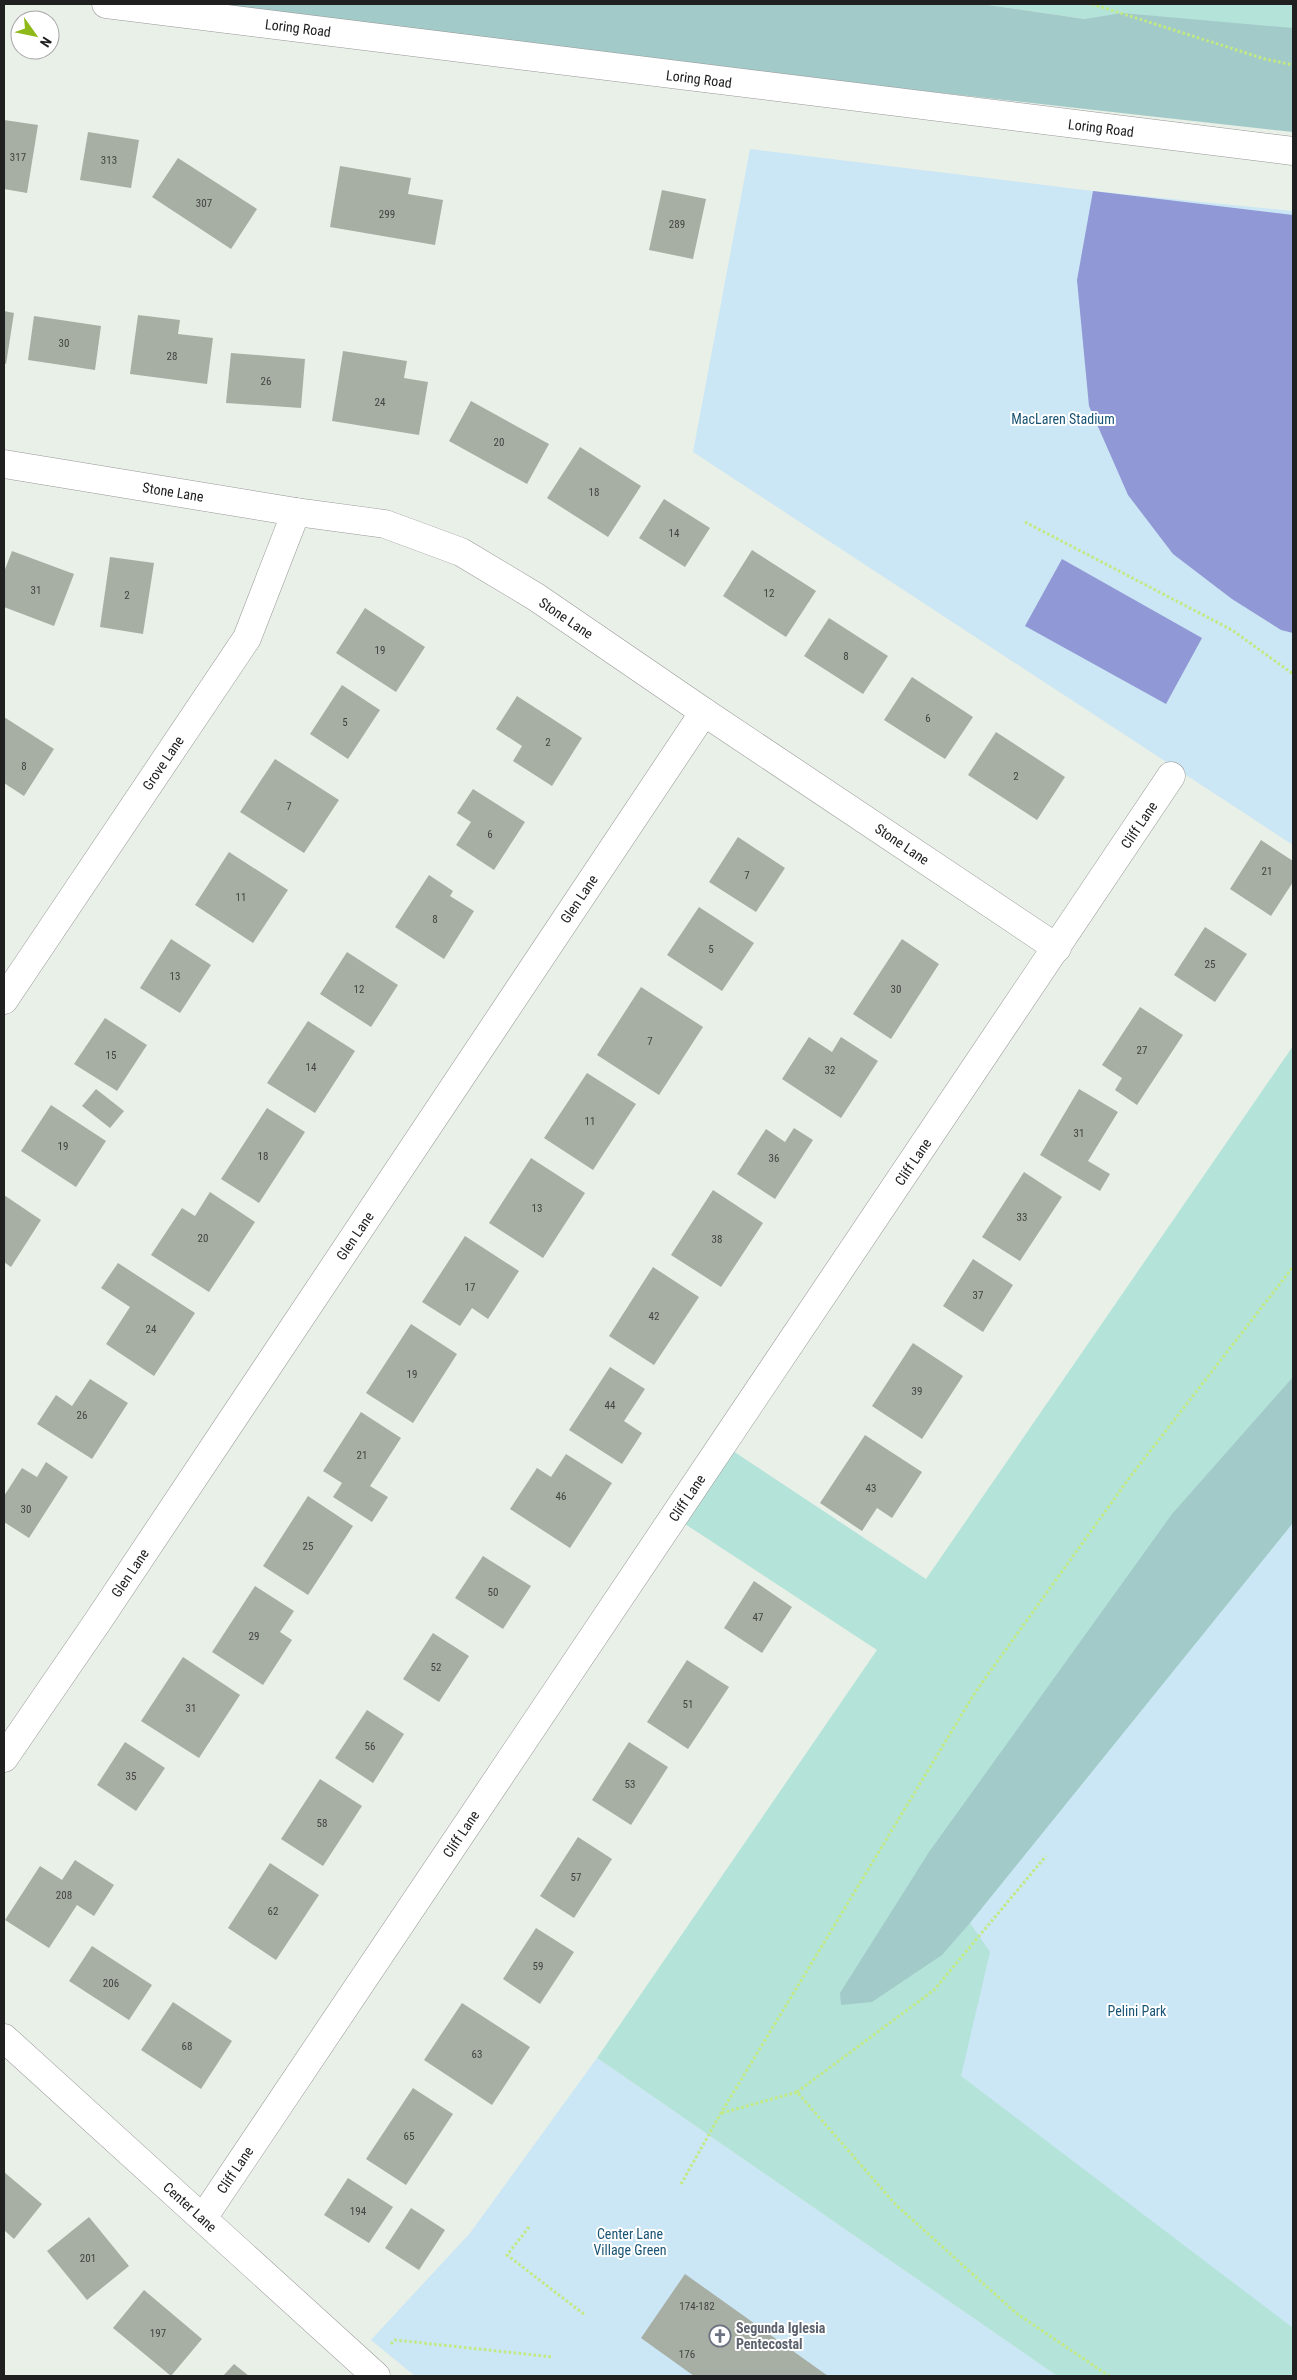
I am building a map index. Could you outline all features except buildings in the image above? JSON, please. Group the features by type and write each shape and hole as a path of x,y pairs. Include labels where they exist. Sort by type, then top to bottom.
{"street":[{"name":"Loring Road","path":"106,4 1293,151"},
{"name":"Stone Lane","path":"4,464 296,512 384,524 461,552 536,597 704,712 1057,948"},
{"name":"Grove Lane","path":"4,1000 246,638 296,512"},
{"name":"Glen Lane","path":"4,1758 98,1621 704,712"},
{"name":"Cliff Lane","path":"202,2218 1172,776"},
{"name":"Center Lane","path":"4,2038 372,2372"}],"path":[{"path":"1092,4 1265,59 1293,65"},
{"path":"1025,522 1232,630 1293,674"},
{"path":"681,2184 721,2114 976,1691 1130,1477 1293,1267"},
{"path":"721,2114 797,2092 934,1990 1046,1856"},
{"path":"797,2092 896,2204 1016,2313 1109,2376"},
{"path":"529,2227 507,2255 585,2315"},
{"path":"372,2372 395,2340 553,2357"}],"green space":[{"path":"981,4 1293,4 1293,29 1085,19"},
{"name":"MacLaren Stadium","path":"750,149 1093,191 1293,211 1293,845 693,452"},
{"path":"1293,1046 1293,2376 1057,2376 597,2058 877,1650 685,1524 733,1451 926,1579"},
{"name":"Pelini Park","path":"1293,1523 1293,2328 961,2076 990,1952 970,1923"},
{"name":"Center Lane Village Green","path":"597,2058 1057,2376 415,2376 371,2340 470,2233"}],"shaded area":[{"path":"196,4 981,4 1085,19 1122,13 1293,28 1293,132 375,30"},
{"path":"1093,191 1293,215 1293,633 1281,630 1232,599 1173,554 1128,495 1089,406 1077,280"},
{"path":"1062,559 1202,638 1166,704 1025,626"},
{"path":"1293,1377 1293,1523 970,1923 942,1955 872,2002 841,2005 840,1993 929,1852 1172,1514"}],"place":[{"name":"Segunda Iglesia Pentecostal","path":"720,2336"}]}
